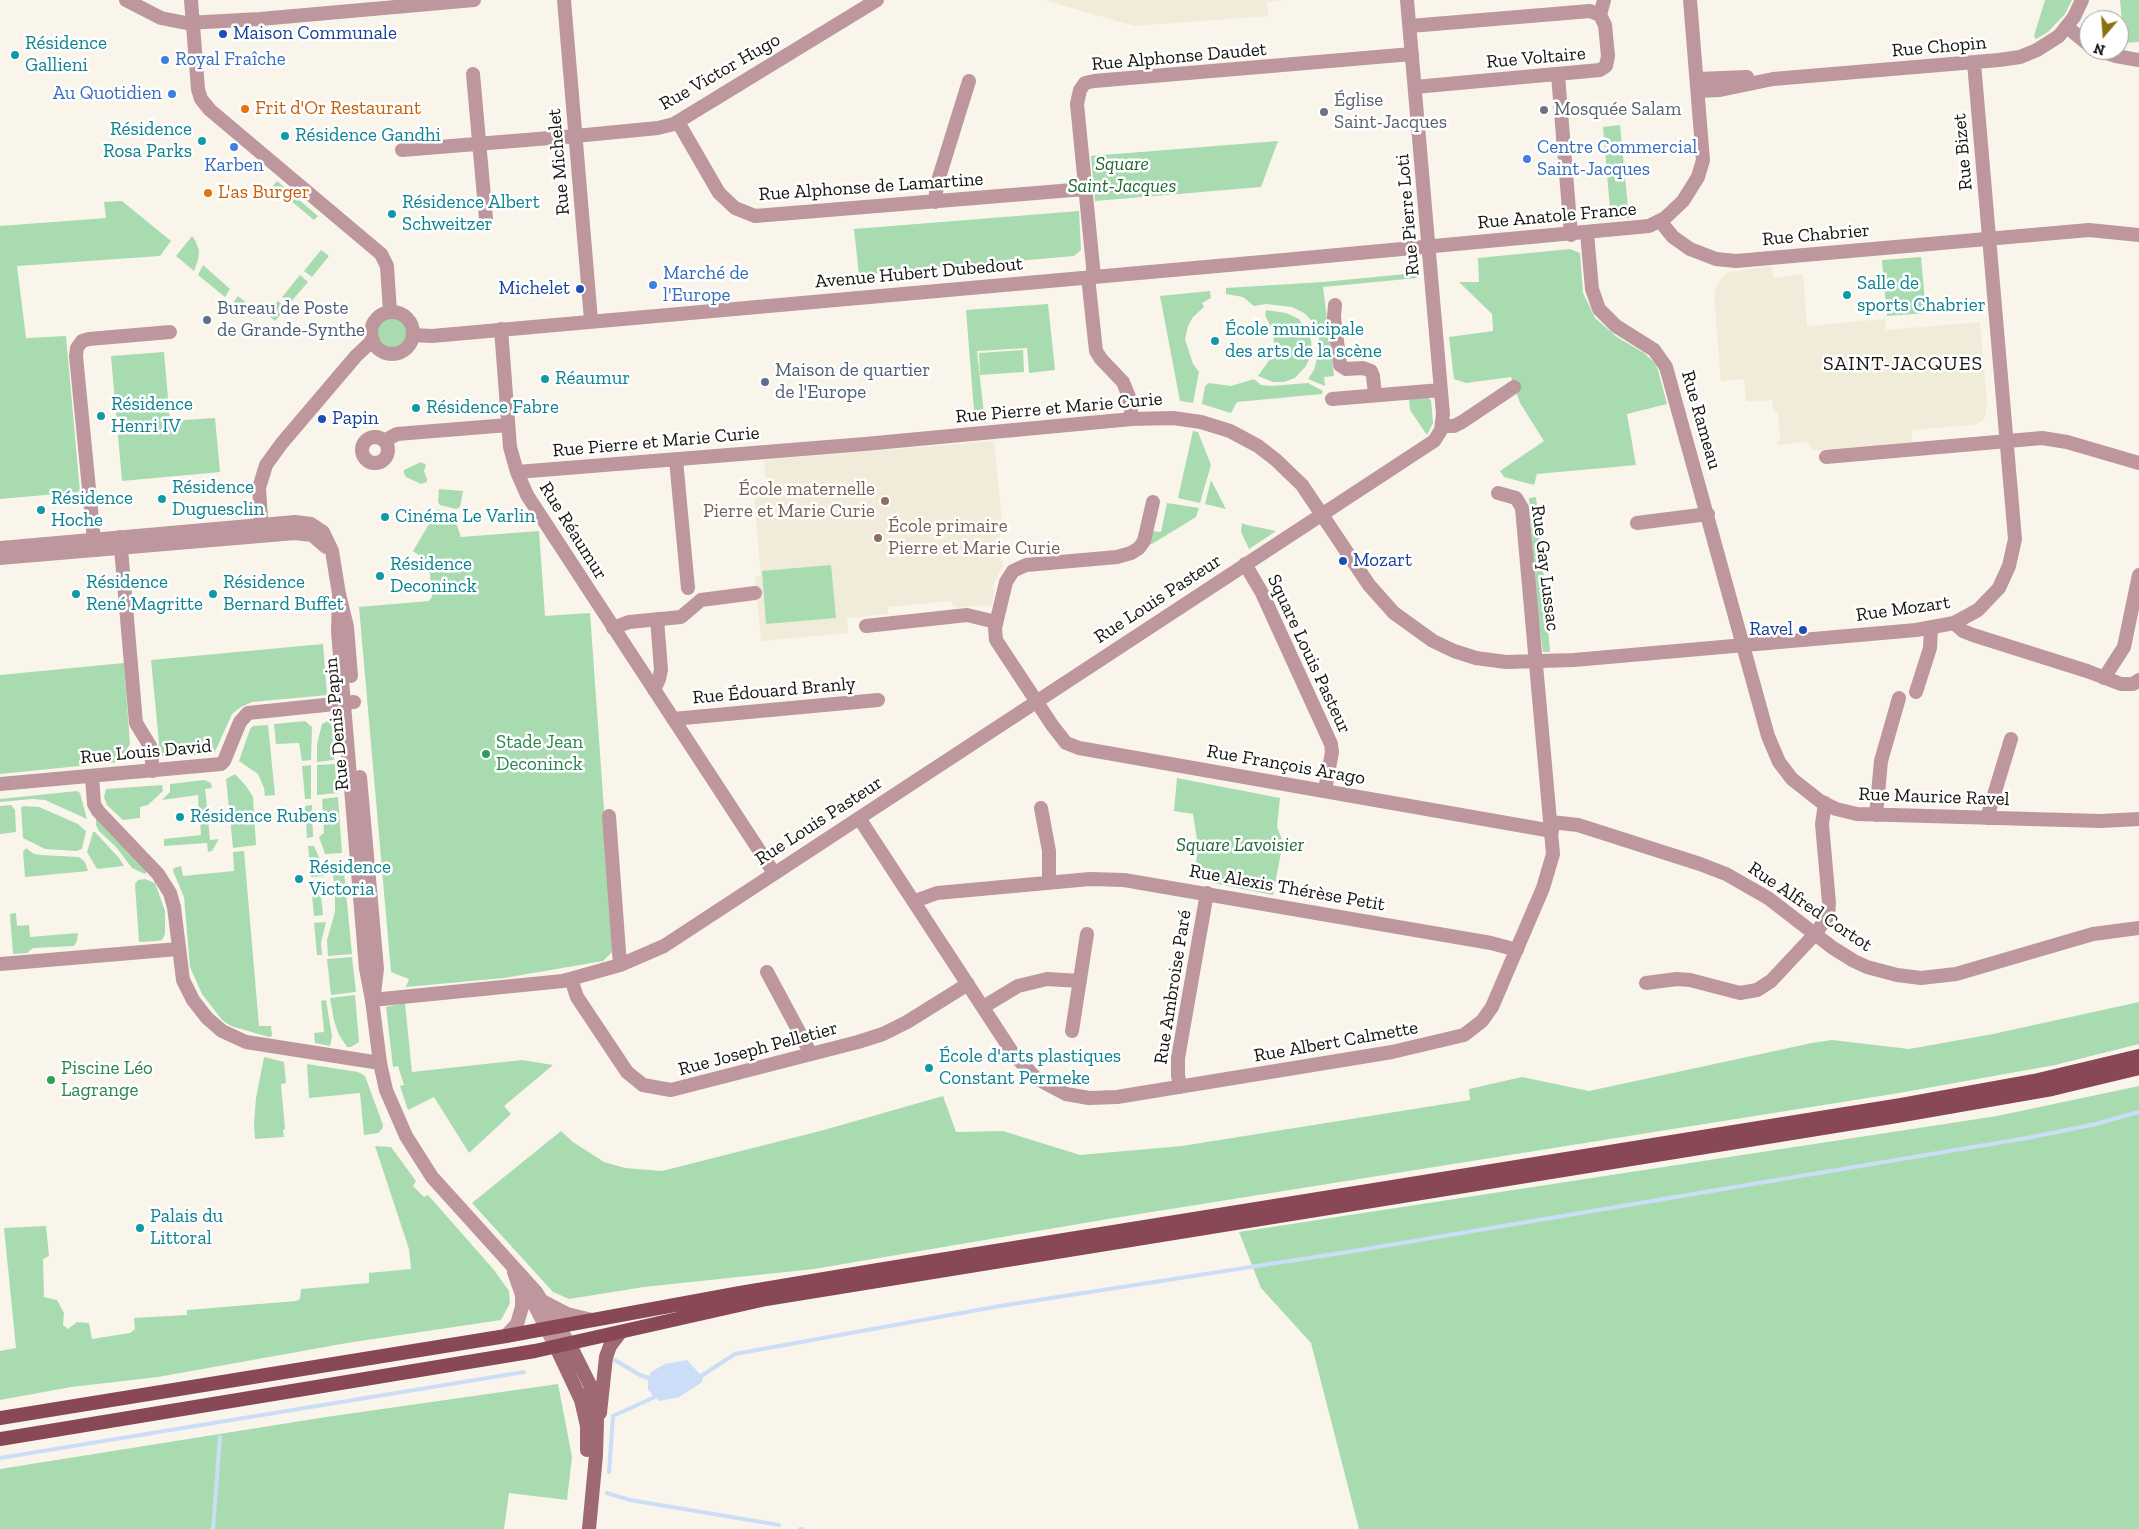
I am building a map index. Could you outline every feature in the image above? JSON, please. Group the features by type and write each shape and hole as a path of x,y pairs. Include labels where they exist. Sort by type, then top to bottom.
{"main road":[{"path":"0,1418 506,1336 865,1272 1901,1105 2034,1081 2139,1056"},
{"path":"0,1439 563,1346 766,1299 1897,1116 2041,1091 2139,1068"},
{"path":"588,1529 606,1357 613,1341 620,1333"},
{"path":"563,1346 584,1371 593,1392 597,1431"},
{"path":"563,1346 578,1391 586,1426 587,1451 580,1529"}],"street":[{"path":"126,0 161,18 192,23 474,0"},
{"path":"191,0 198,90 203,102 381,254 387,266 390,312"},
{"name":"Rue Michelet","path":"564,0 591,320"},
{"name":"Rue Victor Hugo","path":"402,150 658,128 678,122 877,0"},
{"name":"Rue Pierre Loti","path":"1408,0 1443,426"},
{"path":"1410,26 1590,11 1600,15 1604,0"},
{"name":"Rue Anatole France","path":"1429,246 1643,227 1660,221 1683,201 1702,165 1703,141 1690,0"},
{"name":"Rue Chopin","path":"1697,85 1720,90 1772,79 2007,59 2032,53 2048,44 2068,27 2082,0"},
{"name":"Rue Voltaire","path":"1415,87 1598,71 1606,66 1608,56 1605,25 1600,15"},
{"path":"2068,27 2079,36"},
{"name":"Rue Alphonse Daudet","path":"1132,419 1129,397 1123,382 1096,351 1077,104 1080,90 1085,83 1094,80 1412,54"},
{"name":"Rue Bizet","path":"1974,63 1989,238"},
{"path":"473,74 486,219"},
{"path":"1558,75 1571,234"},
{"path":"935,202 937,184 969,81"},
{"name":"Rue Alphonse de Lamartine","path":"678,122 715,188 735,208 750,215 768,216 1085,189"},
{"name":"Rue Chabrier","path":"1660,221 1673,237 1690,249 1709,257 1729,261 1989,238"},
{"path":"1989,238 2089,230 2139,235"},
{"name":"Rue Rameau","path":"1587,233 1592,289 1596,304 1611,323 1649,345 1664,363 1744,645"},
{"name":"Rue Mozart","path":"1537,662 1931,628 1954,623 1973,614 1990,599 2005,577 2012,556 2015,532 1989,238"},
{"name":"Avenue Hubert Dubedout","path":"413,336 1429,246"},
{"path":"1335,305 1334,317 1340,365 1346,369 1363,368 1371,371 1376,395"},
{"path":"397,312 406,317 412,325 413,336 408,346 396,354 384,352 377,347 371,330 374,322 383,314 397,312"},
{"name":"Rue Réaumur","path":"501,329 510,447 517,472 530,500 774,873"},
{"path":"94,545 76,356 77,348 82,341 89,339 170,332"},
{"path":"262,530 259,488 266,465 356,356 373,340"},
{"path":"1443,426 1454,426 1462,422 1514,388"},
{"path":"1332,399 1441,390"},
{"name":"Rue Pierre et Marie Curie","path":"517,472 676,460 1132,419 1164,417 1210,424 1240,436 1258,446 1290,472 1323,514 1374,591 1394,613 1419,632 1447,648 1476,658 1506,662 1537,662"},
{"path":"384,441 397,434 508,425"},
{"name":"Rue Louis Pasteur","path":"372,1000 571,980 620,965 664,946 1434,441 1443,426"},
{"path":"1826,457 2042,438 2061,440 2139,464"},
{"path":"676,460 688,588"},
{"name":"Rue Gay Lussac","path":"1498,493 1516,498 1522,508 1537,662"},
{"name":"Rue François Arago","path":"1153,502 1144,541 1131,554 1117,557 1030,564 1013,571 1006,582 994,632 997,644 1066,743 1076,748 1551,826"},
{"path":"1637,523 1708,514"},
{"name":"Rue Denis Papin","path":"94,545 262,530 300,522 314,525 327,538 332,551 339,594 337,627 349,703 366,970 372,1000 380,1064 386,1090 396,1118 420,1159 443,1191 543,1301 563,1346"},
{"path":"121,542 136,723 150,746 153,770"},
{"path":"0,548 94,545"},
{"path":"0,558 94,545"},
{"name":"Square Louis Pasteur","path":"1245,564 1262,593 1331,744 1332,752 1325,790"},
{"path":"2104,678 2124,647 2139,575"},
{"path":"613,628 629,622 681,617 701,600 756,593"},
{"path":"866,626 967,614 996,622"},
{"path":"654,690 661,670 657,620"},
{"path":"1954,623 1963,631 1973,635 2104,678 2134,682"},
{"path":"1916,692 1930,648 1931,628"},
{"name":"Rue Maurice Ravel","path":"1744,645 1768,736 1775,755 1797,784 1825,803 1850,812 1876,815 2100,821 2139,819"},
{"name":"Rue Albert Calmette","path":"859,818 1023,1067 1044,1083 1059,1091 1081,1097 1099,1099 1392,1052 1460,1037 1474,1029 1489,1012 1517,950 1550,866 1553,849 1537,662"},
{"path":"1876,815 1880,767 1899,698"},
{"name":"Rue Édouard Branly","path":"673,719 878,700"},
{"name":"Rue Louis David","path":"0,784 222,764 240,722 251,712 349,703"},
{"path":"1987,818 2011,739"},
{"path":"92,776 94,804 98,811 153,869 170,893 174,907 181,974 189,993 207,1018 239,1040 268,1047 380,1064"},
{"path":"1646,983 1684,979 1734,992 1758,990 1771,981 1826,920 1829,907 1822,830 1825,803"},
{"path":"1041,808 1049,851 1049,882"},
{"path":"609,816 620,965"},
{"name":"Rue Alfred Cortot","path":"1551,826 1578,826 1717,870 1768,898 1839,952 1867,968 1897,976 1921,978 1962,972 2100,933 2139,928"},
{"name":"Rue Alexis Thérèse Petit","path":"915,901 937,893 1049,882 1099,879 1124,880 1491,943 1517,950"},
{"name":"Rue Ambroise Paré","path":"1180,1087 1178,1058 1207,893"},
{"path":"1072,1031 1087,934"},
{"path":"0,964 178,949"},
{"path":"767,972 811,1054"},
{"path":"982,1007 1018,986 1047,979 1080,981"},
{"name":"Rue Joseph Pelletier","path":"571,980 577,997 620,1064 634,1079 649,1087 666,1090 677,1090 884,1034 968,984"},
{"name":"Rue Denis Papin","path":"510,1264 553,1327"},
{"name":"Rue Denis Papin","path":"506,1336 515,1328 522,1306 522,1295 510,1264"},
{"path":"543,1301 572,1316 595,1320"}],"shaded area":[{"path":"1044,0 1285,0 1267,2 1268,16 1134,26"},
{"path":"1772,266 1773,278 1803,274 1807,326 1885,319 1886,330 1980,322 1987,402 1985,417 1981,422 1973,425 1912,430 1912,443 1823,451 1812,449 1808,442 1777,445 1780,439 1778,413 1773,410 1772,400 1746,402 1744,379 1721,381 1714,295 1716,286 1721,278 1729,272"},
{"name":"École primaire Pierre et Marie Curie","path":"994,441 1002,523 998,547 1003,565 992,588 995,590 991,607 985,605 957,608 952,605 951,601 888,607 888,614 847,618 848,633 761,641 755,576 761,576 754,494 767,492 764,460"}],"green space":[{"path":"2045,0 2072,0 2065,14 2048,32 2036,39 2034,36"},
{"path":"2120,0 2139,0 2139,42 2129,43 2129,10 2121,10"},
{"path":"1620,125 1629,218 1590,221 1586,211 1610,209 1603,127"},
{"name":"Square Saint-Jacques","path":"1278,141 1261,187 1095,201 1091,156"},
{"path":"277,181 318,216 314,220 273,186"},
{"path":"122,201 171,241 160,256 17,266 26,338 66,336 80,492 0,499 0,226 106,218 104,202"},
{"path":"1079,211 1081,250 1074,256 859,275 854,229"},
{"path":"192,236 199,250 194,271 176,256"},
{"path":"1570,249 1580,253 1583,293 1595,318 1617,337 1644,353 1654,362 1667,404 1627,414 1636,465 1537,474 1534,485 1504,477 1500,471 1544,441 1520,403 1511,377 1466,383 1454,379 1449,337 1493,331 1492,314 1459,282 1479,282 1478,258"},
{"path":"321,250 329,256 312,277 304,271"},
{"path":"1921,257 1926,313 1887,316 1882,260"},
{"path":"203,265 230,289 225,297 198,275"},
{"path":"1416,273 1417,278 1323,287 1334,376 1324,377 1325,386 1308,379 1314,370 1319,351 1319,336 1312,321 1304,313 1292,307 1266,304 1254,306 1243,297 1226,294 1226,288 1323,282"},
{"path":"300,275 308,282 290,303 282,297"},
{"path":"1210,291 1211,298 1202,303 1204,307 1193,317 1188,326 1185,339 1193,364 1199,372 1193,403 1180,401 1160,296"},
{"path":"238,296 251,307 250,317 233,303"},
{"path":"278,301 286,308 275,321 267,314"},
{"path":"1048,304 1055,370 1029,373 1027,348 977,351 985,423 975,423 966,310"},
{"path":"1266,310 1286,313 1299,319 1311,340 1312,353 1306,366 1295,378 1284,382 1273,382 1258,376 1270,359 1274,347 1273,331 1265,315"},
{"path":"392,318 403,322 407,333 403,344 392,348 381,344 377,333 381,322"},
{"path":"1023,350 1024,372 980,375 979,353"},
{"path":"164,352 170,421 215,418 220,472 122,481 111,356"},
{"path":"1254,379 1261,385 1271,386 1308,383 1323,391 1322,394 1237,402 1231,413 1202,404 1205,386 1209,383 1231,386"},
{"path":"1428,398 1431,400 1433,423 1427,435 1410,410 1409,399"},
{"path":"1193,431 1198,432 1211,465 1200,503 1178,498"},
{"path":"421,462 426,465 424,471 427,482 421,484 406,477 404,470"},
{"path":"1211,480 1226,509 1205,504"},
{"path":"439,489 463,491 460,507 456,509 440,505 438,502"},
{"path":"1536,497 1550,652 1543,652 1536,603 1529,498"},
{"path":"1167,503 1199,508 1196,517 1152,544 1149,543 1152,531 1161,532"},
{"name":"Stade Jean Deconinck","path":"438,509 456,523 461,537 539,531 545,616 590,613 614,950 603,961 504,978 406,987 409,979 391,972 359,607 429,601 432,597 429,563 413,551"},
{"path":"1242,523 1276,531 1249,549 1241,532"},
{"path":"831,565 836,618 766,624 762,571"},
{"path":"323,644 327,695 252,702 241,707 232,714 214,754 164,757 160,753 151,660"},
{"path":"124,663 130,744 119,762 0,774 0,675"},
{"path":"305,721 312,727 311,760 302,761 299,743 276,744 274,724"},
{"path":"328,721 332,726 334,760 317,762 317,744 322,724"},
{"path":"268,725 275,795 265,796 258,774 239,761 250,729 253,726"},
{"path":"335,764 337,793 317,795 317,765"},
{"path":"311,765 311,799 305,799 302,766"},
{"path":"235,774 253,797 256,845 233,848 226,779"},
{"name":"Square Lavoisier","path":"1177,778 1280,798 1277,827 1283,842 1273,895 1188,878 1189,872 1195,872 1198,846 1193,814 1174,811"},
{"path":"204,780 211,783 212,788 205,789 208,815 199,816 198,795 162,800 170,792 170,784"},
{"path":"162,785 163,791 148,805 140,807 140,818 123,820 107,805 104,797 106,789"},
{"path":"77,791 80,793 87,819 45,800 32,799 0,802 0,799"},
{"path":"338,797 342,853 325,854 319,837 324,833 322,799"},
{"path":"11,805 15,810 16,832 0,834 0,806"},
{"path":"312,805 313,837 307,838 305,806"},
{"path":"23,806 39,807 78,824 86,831 82,849 76,851 45,849 23,838 21,808"},
{"path":"96,816 148,870 145,874 132,868 116,847 99,831 96,825"},
{"path":"200,819 208,819 210,840 219,839 212,851 208,852 207,843 164,846 164,839 201,835"},
{"path":"93,832 119,858 124,866 97,869 87,852"},
{"path":"308,846 314,846 321,862 324,876 311,877"},
{"path":"26,848 34,854 79,857 85,862 88,871 25,877 23,852"},
{"path":"244,851 259,1026 271,1026 272,1036 269,1037 231,1026 222,1020 202,994 190,967 184,897 173,871 174,868 181,866 183,876 234,871 233,852"},
{"path":"343,861 352,954 328,956 327,940 335,912 335,890 331,862"},
{"path":"145,879 155,883 165,911 165,934 162,940 139,942 135,884 138,880"},
{"path":"311,884 320,884 323,915 314,916"},
{"path":"16,913 17,926 29,925 30,937 78,933 77,941 74,946 33,948 27,953 13,954 10,914"},
{"path":"326,922 321,943 322,955 317,955 314,923"},
{"path":"352,957 356,992 331,995 327,959"},
{"path":"355,995 359,1042 351,1047 347,1047 339,1035 334,1021 330,998"},
{"path":"326,1000 332,1036 330,1046 315,1043 314,1033 324,1032 321,1001"},
{"path":"2139,1002 2139,1044 2055,1065 1899,1093 1114,1218 814,1269 644,1287 569,1299 553,1292 472,1203 561,1131 573,1142 604,1162 625,1168 662,1171 824,1130 943,1096 956,1132 1003,1131 1080,1155 1182,1146 1470,1100 1469,1089 1522,1077 1589,1091 1812,1043 1832,1040 1909,1049 1993,1034"},
{"path":"405,1003 412,1072 522,1060 553,1065 504,1106 511,1114 469,1153 434,1097 408,1110 400,1086 404,1085 398,1066 393,1067 386,1007"},
{"path":"264,1057 284,1062 286,1083 281,1084 285,1129 283,1130 284,1137 255,1139 256,1098"},
{"path":"307,1064 358,1072 365,1076 383,1125 382,1129 378,1133 364,1135 360,1093 309,1098"},
{"path":"2139,1086 2139,1529 1359,1529 1311,1343 1261,1288 1239,1232 1997,1116"},
{"path":"375,1146 391,1147 416,1181 413,1186 424,1197 428,1195 494,1270 509,1291 510,1303 501,1320 347,1343 158,1377 71,1387 0,1400 0,1351 16,1348 4,1228 46,1226 49,1256 43,1259 44,1297 57,1300 64,1313 63,1325 68,1329 77,1322 89,1323 92,1339 130,1333 135,1329 134,1318 187,1315 187,1310 296,1301 300,1299 301,1289 369,1283 369,1273 411,1269 409,1249"},
{"path":"558,1384 572,1457 567,1500 509,1493 504,1529 0,1529 0,1469 326,1417"}],"water":[{"path":"687,1360 700,1374 703,1379 701,1383 679,1397 660,1401 654,1397 648,1389 651,1372 665,1364"}],"waterway":[{"path":"698,1378 735,1354 1000,1306 1360,1250 2027,1138 2096,1124 2139,1112"},
{"path":"613,1359 640,1375 651,1379"},
{"path":"0,1458 524,1372"},
{"path":"609,1472 613,1416 657,1396"},
{"path":"213,1529 220,1437"},
{"path":"607,1493 630,1500 779,1525"}],"place":[{"name":"Maison Communale","path":"223,34"},
{"name":"Résidence Gallieni","path":"15,55"},
{"name":"Royal Fraîche","path":"165,60"},
{"name":"Au Quotidien","path":"172,94"},
{"name":"Frit d'Or Restaurant","path":"245,109"},
{"name":"Mosquée Salam","path":"1544,110"},
{"name":"Église Saint-Jacques","path":"1324,112"},
{"name":"Résidence Gandhi","path":"285,136"},
{"name":"Résidence Rosa Parks","path":"202,141"},
{"name":"Karben","path":"234,147"},
{"name":"Centre Commercial Saint-Jacques","path":"1527,159"},
{"name":"L'as Burger","path":"208,193"},
{"name":"Résidence Albert Schweitzer","path":"392,214"},
{"name":"Marché de l'Europe","path":"653,285"},
{"name":"Michelet","path":"580,289"},
{"name":"Salle de sports Chabrier","path":"1847,295"},
{"name":"Bureau de Poste de Grande-Synthe","path":"207,320"},
{"name":"École municipale des arts de la scène","path":"1215,341"},
{"name":"Réaumur","path":"545,379"},
{"name":"Maison de quartier de l'Europe","path":"765,382"},
{"name":"Résidence Fabre","path":"416,408"},
{"name":"Résidence Henri IV","path":"101,416"},
{"name":"Papin","path":"322,419"},
{"name":"Résidence Duguesclin","path":"162,499"},
{"name":"École maternelle Pierre et Marie Curie","path":"885,501"},
{"name":"Résidence Hoche","path":"41,510"},
{"name":"Cinéma Le Varlin","path":"385,517"},
{"name":"École primaire Pierre et Marie Curie","path":"878,538"},
{"name":"Mozart","path":"1343,561"},
{"name":"Résidence Deconinck","path":"380,576"},
{"name":"Résidence René Magritte","path":"76,594"},
{"name":"Résidence Bernard Buffet","path":"213,594"},
{"name":"Ravel","path":"1803,630"},
{"name":"Stade Jean Deconinck","path":"486,754"},
{"name":"Résidence Rubens","path":"180,817"},
{"name":"Résidence Victoria","path":"299,879"},
{"name":"École d'arts plastiques Constant Permeke","path":"929,1068"},
{"name":"Piscine Léo Lagrange","path":"51,1080"},
{"name":"Palais du Littoral","path":"140,1228"}],"district":[{"name":"SAINT-JACQUES","path":"1903,364"}]}
